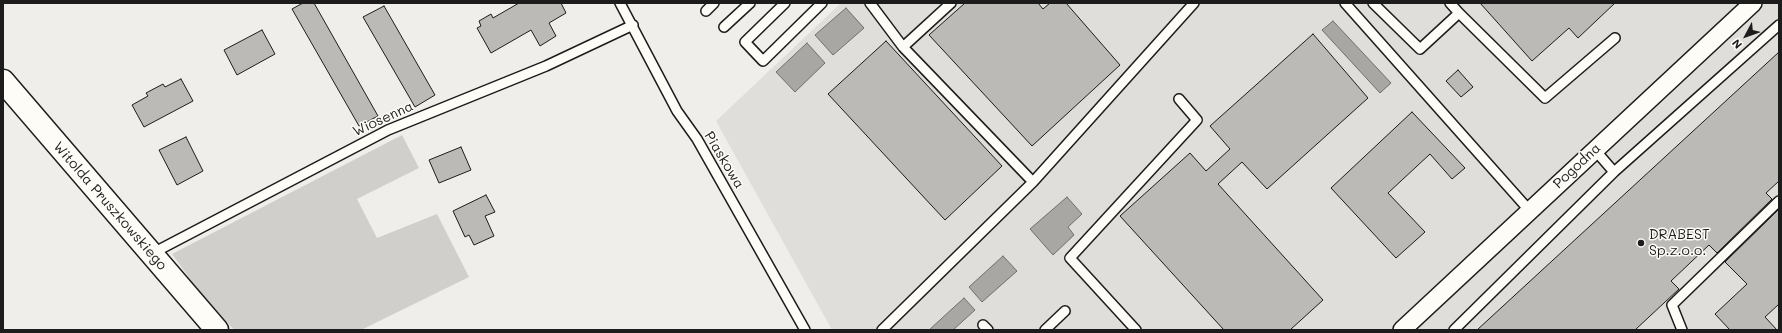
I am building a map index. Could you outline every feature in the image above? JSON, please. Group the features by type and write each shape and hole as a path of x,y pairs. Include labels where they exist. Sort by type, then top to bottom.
{"street":[{"name":"Pogodna","path":"1402,330 1529,210 1753,3"},
{"name":"Witolda Pruszkowskiego","path":"3,81 217,330"}],"lane":[{"name":"Piaskowa","path":"620,3 633,25 677,111 719,178 805,330"},
{"path":"706,11 714,3"},
{"path":"724,27 750,3"},
{"path":"785,3 745,42 763,61 822,3"},
{"path":"870,3 904,47 1033,182"},
{"path":"904,47 951,3"},
{"path":"882,330 1033,182 1194,3"},
{"path":"1345,3 1529,210"},
{"path":"1373,3 1420,49 1459,13"},
{"path":"1450,3 1545,98 1615,38"},
{"name":"Wiosenna","path":"151,254 388,130 546,66 633,25"},
{"path":"1454,330 1614,172 1779,25"},
{"path":"1136,330 1070,258 1197,120 1179,98"},
{"path":"1595,150 1614,172"},
{"path":"1682,330 1672,305 1779,202"},
{"path":"1045,330 1065,311"}],"shaded area":[{"path":"841,3 1779,3 1779,330 832,330 716,121"},
{"path":"846,8 864,28 833,55 815,35"},
{"path":"1333,21 1391,83 1380,93 1322,30"},
{"path":"807,43 825,63 795,92 776,72"},
{"path":"402,135 419,168 357,199 377,238 437,214 469,277 361,330 234,330 193,283 172,254"},
{"path":"1067,197 1082,214 1068,227 1074,235 1053,255 1030,229"},
{"path":"1003,256 1017,271 982,302 969,287"},
{"path":"964,298 975,310 953,330 929,330"}],"building":[{"path":"303,3 314,3 378,116 359,126 292,9"},
{"path":"519,3 561,3 566,13 549,23 556,36 540,46 531,30 491,53 477,28 481,26 479,21 491,14 493,18"},
{"path":"965,3 1038,3 1043,9 1050,3 1066,3 1120,65 1032,146 929,35"},
{"path":"1480,3 1615,3 1578,38 1569,28 1532,61"},
{"path":"384,6 435,95 415,107 363,17"},
{"path":"262,30 275,54 237,75 224,50"},
{"path":"1313,34 1368,98 1267,189 1242,162 1218,184 1323,300 1290,330 1224,330 1120,216 1190,153 1206,171 1230,149 1210,126"},
{"path":"886,41 1002,166 945,220 828,94"},
{"name":"DRABEST Sp.z.o.o.","path":"1779,52 1779,181 1766,193 1772,199 1717,253 1709,245 1671,281 1679,289 1635,330 1477,330"},
{"path":"1458,70 1473,87 1461,97 1446,81"},
{"path":"181,79 193,101 144,127 132,105 148,96 146,93 163,84 165,87"},
{"path":"1412,112 1465,168 1452,179 1430,154 1388,193 1425,232 1396,258 1331,188"},
{"path":"186,137 203,171 177,185 159,150"},
{"path":"461,147 471,170 439,183 429,160"},
{"path":"486,195 495,212 485,216 494,236 474,245 469,235 465,237 453,211"},
{"path":"1779,209 1779,304 1765,317 1777,330 1730,330 1715,314 1747,284 1725,262"}],"place":[{"name":"DRABEST Sp.z.o.o.","path":"1641,243"}]}
